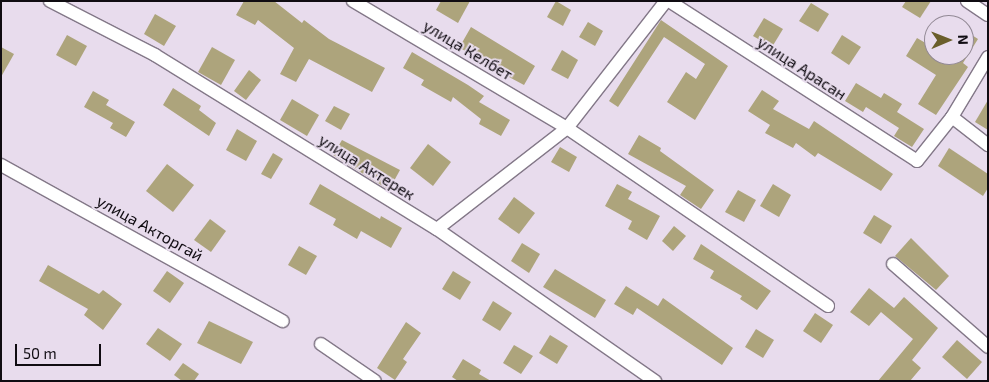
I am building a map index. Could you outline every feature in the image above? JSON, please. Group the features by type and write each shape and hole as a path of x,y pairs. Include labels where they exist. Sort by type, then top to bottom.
{"street":[{"name":"улица Актерек","path":"50,1 155,56 437,229 655,381"},
{"name":"улица Келбет","path":"353,1 567,128 828,306"},
{"path":"437,229 567,128 667,1"},
{"name":"улица Арасан","path":"667,1 917,161 952,117"},
{"path":"967,1 988,15"},
{"path":"988,57 952,117 988,145"},
{"name":"улица Акторгай","path":"1,165 284,321"},
{"path":"893,264 988,347"},
{"path":"321,344 375,381"}],"building":[{"path":"244,1 274,1 302,23 304,20 329,39 385,68 372,92 309,59 296,82 280,74 294,48 258,20 255,25 236,15"},
{"path":"441,1 470,1 458,23 436,10"},
{"path":"556,1 571,10 563,26 547,17"},
{"path":"906,1 931,1 920,18 902,7"},
{"path":"811,3 829,14 818,32 799,21"},
{"path":"155,14 176,26 164,46 144,34"},
{"path":"764,18 783,29 772,47 753,36"},
{"path":"661,20 728,66 695,120 667,102 686,72 696,79 705,64 664,37 618,107 609,101"},
{"path":"588,22 603,31 595,46 579,37"},
{"path":"471,27 535,66 524,85 507,76 510,71 459,48"},
{"path":"67,35 87,46 76,66 56,55"},
{"path":"842,35 861,47 849,65 831,53"},
{"path":"974,36 978,39 974,45"},
{"path":"917,38 924,42 924,65 966,65 968,67 936,115 918,104 936,75 906,56"},
{"path":"1,47 14,54 1,77"},
{"path":"212,47 235,60 221,85 198,72"},
{"path":"562,50 578,60 568,79 551,70"},
{"path":"412,52 484,96 479,102 510,120 501,136 479,124 481,119 453,97 451,102 421,85 424,80 403,68"},
{"path":"249,70 261,80 246,100 234,91"},
{"path":"856,83 881,98 884,93 902,104 897,112 924,129 912,147 894,136 899,128 866,107 863,112 845,101"},
{"path":"173,88 201,106 199,110 216,123 209,136 163,105"},
{"path":"762,90 779,101 773,109 809,129 814,121 893,174 881,191 818,153 815,157 796,143 793,148 765,133 770,125 748,111"},
{"path":"93,91 109,100 106,105 135,122 126,137 110,128 113,123 84,107"},
{"path":"292,99 319,115 307,136 280,120"},
{"path":"988,100 988,130 975,122"},
{"path":"334,106 350,114 341,130 325,121"},
{"path":"237,129 257,141 246,161 226,150"},
{"path":"639,135 661,148 660,151 714,190 701,209 680,195 686,186 628,154"},
{"path":"342,140 400,170 389,190 333,155"},
{"path":"428,144 451,162 433,186 410,168"},
{"path":"560,147 577,157 569,172 551,162"},
{"path":"949,148 988,174 988,188 983,196 938,166"},
{"path":"273,153 283,159 271,179 261,174"},
{"path":"167,164 194,185 173,212 146,191"},
{"path":"320,184 380,219 381,216 402,228 391,248 361,231 357,239 333,225 336,219 309,204"},
{"path":"617,184 632,192 628,199 660,216 647,240 628,229 632,221 605,206"},
{"path":"773,184 791,195 779,217 760,206"},
{"path":"738,190 756,200 744,222 725,212"},
{"path":"514,197 535,213 519,234 498,219"},
{"path":"874,215 892,226 881,244 863,233"},
{"path":"210,219 226,231 211,252 194,240"},
{"path":"674,226 686,236 673,251 662,241"},
{"path":"911,238 949,276 936,290 895,256"},
{"path":"522,243 540,254 529,273 511,261"},
{"path":"701,244 771,291 757,310 740,299 742,296 710,278 714,271 693,259"},
{"path":"299,246 317,256 306,275 288,265"},
{"path":"48,265 99,294 103,290 122,304 103,330 84,315 88,309 39,281"},
{"path":"555,269 606,300 595,318 543,287"},
{"path":"167,271 184,283 170,303 153,291"},
{"path":"453,271 471,282 460,300 442,289"},
{"path":"626,286 658,306 663,298 733,348 722,365 637,308 633,315 614,304"},
{"path":"869,288 894,308 904,297 938,328 912,360 921,368 910,381 878,381 913,339 881,312 869,326 850,312"},
{"path":"493,301 512,313 500,331 482,320"},
{"path":"815,313 833,325 821,343 803,331"},
{"path":"209,321 253,342 241,364 197,343"},
{"path":"406,322 421,333 403,359 407,362 395,380 377,368"},
{"path":"158,328 182,344 170,361 146,344"},
{"path":"756,329 774,340 763,358 745,347"},
{"path":"550,335 568,346 557,364 539,353"},
{"path":"957,340 982,362 967,379 942,357"},
{"path":"514,345 533,356 521,374 503,363"},
{"path":"463,359 481,370 479,374 491,381 458,381 452,377"},
{"path":"183,363 199,374 194,381 182,381 174,375"}]}
